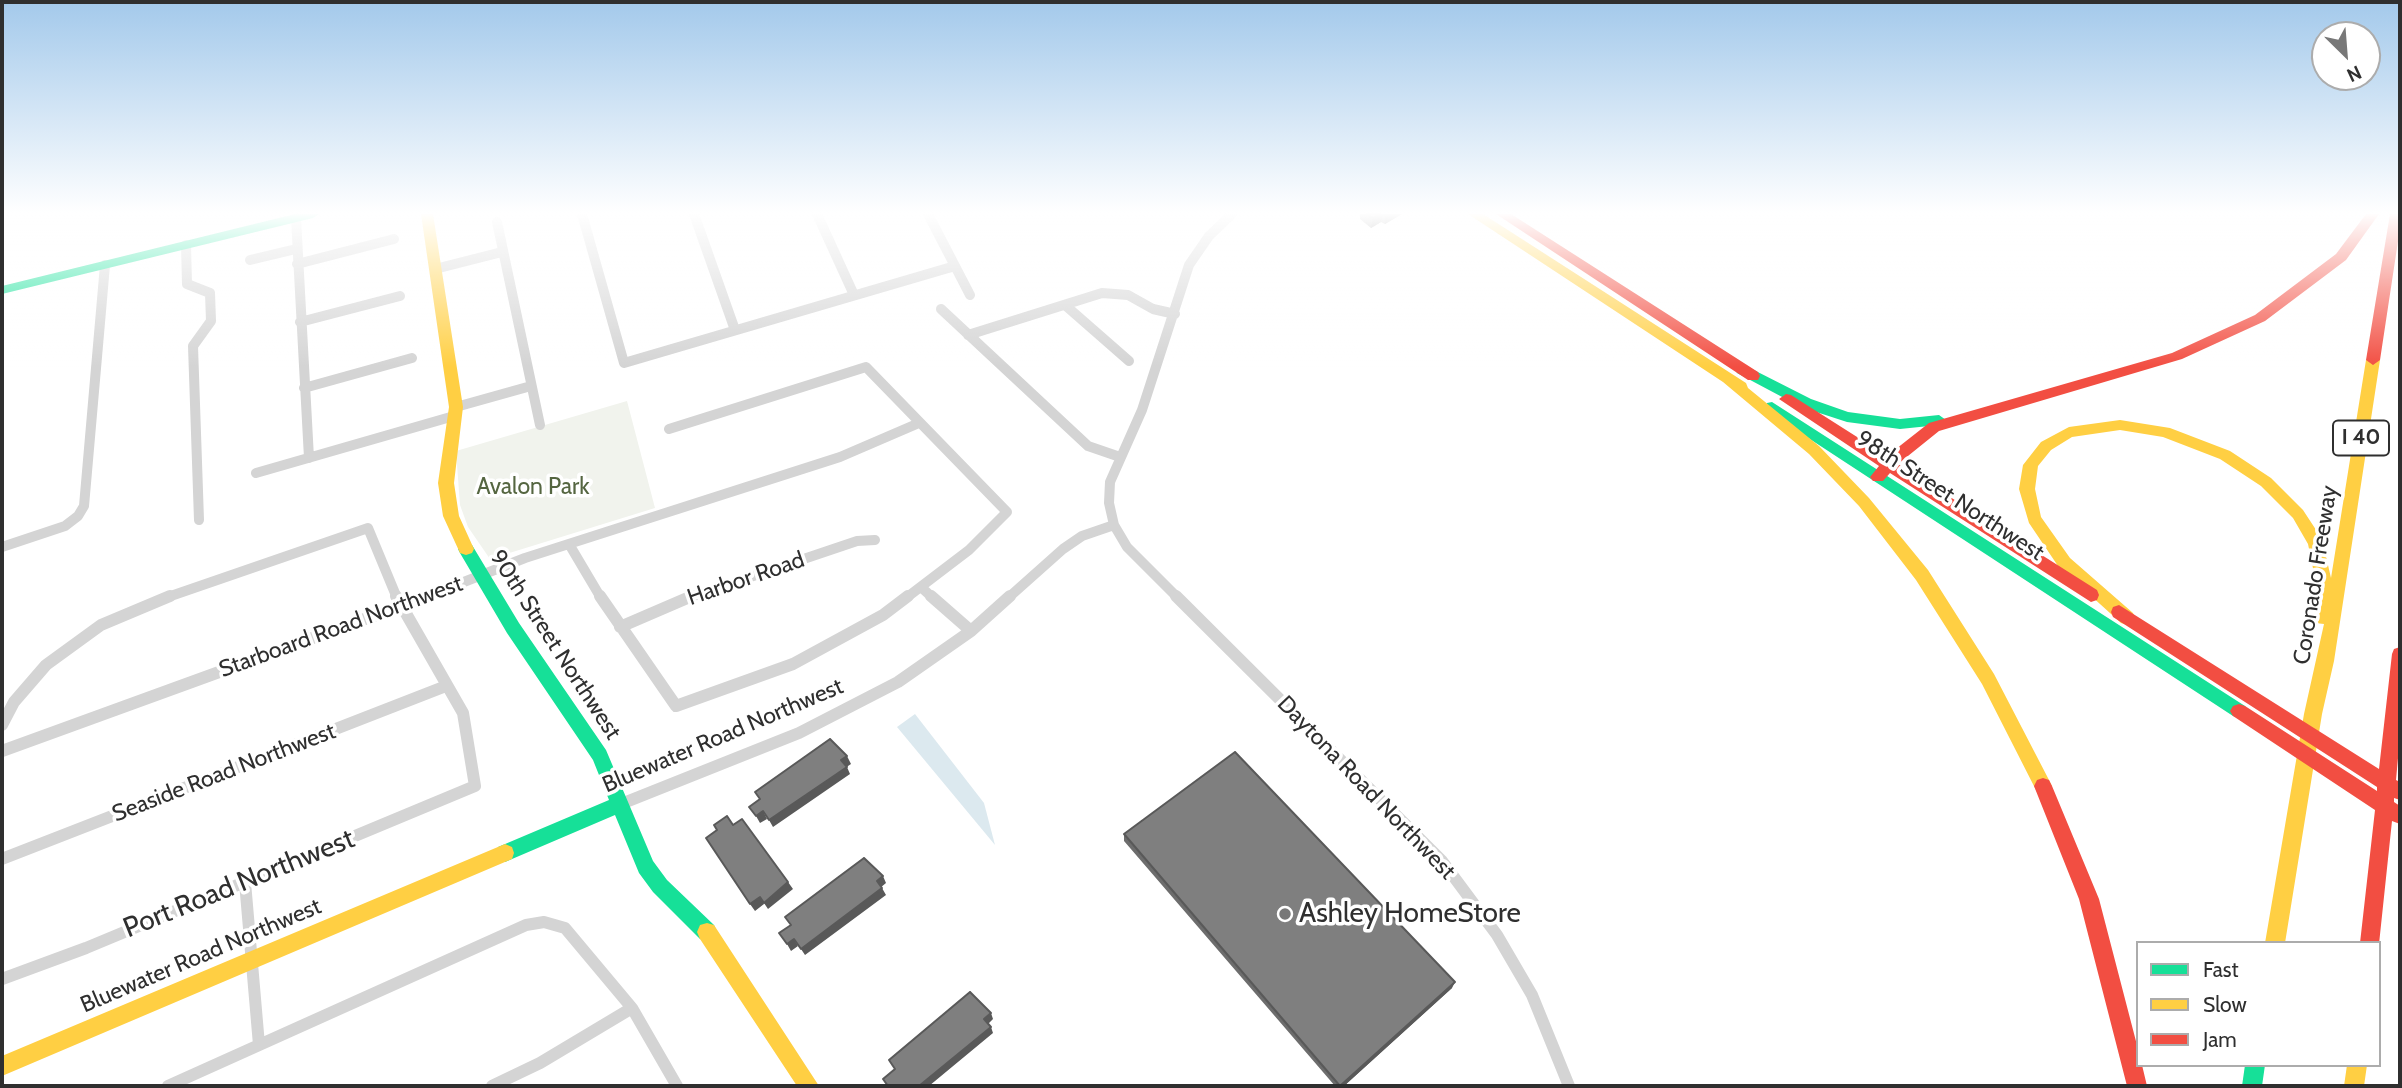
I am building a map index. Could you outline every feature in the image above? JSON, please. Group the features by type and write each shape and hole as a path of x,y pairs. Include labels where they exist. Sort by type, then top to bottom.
{"main road":[{"path":"2,290 105,265"},
{"name":"90th Street Northwest","path":"434,265 455,411 446,483 451,516 462,543 513,628 600,756 646,867 711,936 809,1086"},
{"name":"98th Street Northwest","path":"1552,265 1728,379 2127,618 2400,792"},
{"name":"98th Street Northwest","path":"1581,265 1742,369 1882,471 2261,726 2400,816"},
{"path":"1882,471 1934,427 2177,356 2260,318 2331,265"},
{"name":"Coronado Freeway","path":"2275,941 2313,714 2326,661 2388,265"},
{"path":"1742,369 1807,403 1861,420 1924,423 1975,413"},
{"path":"1728,379 1814,450 1864,502 1922,575 1988,679 2042,784 2088,900 2137,1086"},
{"path":"2127,618 2064,562 2034,519 2027,489 2031,465 2046,446 2069,432 2120,425 2165,432 2225,455 2277,491 2309,529 2320,554 2323,578 2320,635 2326,661"},
{"path":"2370,941 2400,654"},
{"name":"Bluewater Road Northwest","path":"2,1066 621,804"},
{"path":"2252,1086 2255,1067"},
{"path":"2354,1086 2357,1067"}],"street":[{"path":"2,547 65,526 78,516 84,506 105,265"},
{"path":"187,265 187,284 210,293 211,321 194,346 199,520"},
{"path":"297,265 309,458"},
{"path":"435,269 452,265"},
{"path":"505,265 540,425"},
{"path":"596,265 624,363 955,266 971,295"},
{"path":"712,265 735,330"},
{"path":"840,265 854,295"},
{"path":"1114,525 1109,503 1110,482 1142,410 1189,265"},
{"path":"968,335 1115,292 1128,295 1153,309 1175,314"},
{"path":"300,322 400,296"},
{"path":"1065,305 1129,360"},
{"path":"941,309 1087,446 1120,457"},
{"path":"304,388 412,358"},
{"path":"569,544 620,626 676,706 793,664 861,628 922,588 969,550 1007,512 866,367 669,429"},
{"path":"256,473 531,386"},
{"name":"Starboard Road Northwest","path":"2,751 569,544 840,457 919,423"},
{"name":"Bluewater Road Northwest","path":"621,804 836,716 916,671 971,631 1063,549 1082,536 1114,525"},
{"name":"Daytona Road Northwest","path":"1114,525 1127,547 1442,861 1497,935 1532,995 1569,1086"},
{"path":"2,725 30,682 46,665 79,639 145,605 368,528 381,568 446,686"},
{"name":"Harbor Road","path":"620,626 695,595 857,541 875,540"},
{"path":"922,588 971,631"},
{"name":"Port Road Northwest","path":"2,979 475,786 463,713 446,686"},
{"name":"Seaside Road Northwest","path":"2,859 446,686"},
{"path":"245,882 259,1045"},
{"path":"168,1086 526,925 544,922 565,928 632,1008 677,1086"},
{"path":"492,1086 540,1063 632,1008"}],"green space":[{"name":"Avalon Park","path":"627,401 655,508 490,559 468,527 460,505 456,451"}],"shaded area":[{"path":"915,714 984,803 995,845 897,727"}],"building":[{"path":"830,739 847,756 841,760 847,767 769,820 763,811 756,816 749,807 760,799 755,792"},
{"name":"Ashley HomeStore","path":"1235,752 1455,982 1340,1086 1124,834"},
{"path":"727,816 733,825 742,819 788,882 764,903 760,897 750,904 706,838 717,830 714,825"},
{"path":"864,858 883,876 877,881 882,888 801,949 794,939 787,944 779,933 791,925 785,917"},
{"path":"970,992 991,1013 984,1019 991,1027 919,1086 888,1086 883,1079 895,1069 889,1060"}],"traffic: fast":[{"path":"2,290 105,265"},
{"path":"1742,369 1806,403 1847,417 1900,424 1939,420"},
{"path":"1772,407 2239,711"},
{"path":"466,549 513,628 600,756 646,867 660,886 707,932"},
{"path":"505,853 621,804"},
{"path":"2252,1086 2255,1067"}],"traffic: slow":[{"path":"435,265 456,407 446,483 451,516 466,549"},
{"path":"1552,265 1741,387"},
{"path":"2275,941 2313,714 2326,661 2373,360"},
{"path":"1728,379 1814,450 1864,502 1922,575 1988,679 2043,786"},
{"path":"2127,618 2064,562 2034,519 2027,489 2031,465 2046,446 2069,432 2120,425 2165,432 2225,455 2266,482 2298,514 2316,543 2323,578 2321,618"},
{"path":"2,1066 505,853"},
{"path":"707,932 809,1086"},
{"path":"2354,1086 2357,1067"}],"traffic: jam":[{"path":"1581,265 1753,376"},
{"path":"1878,477 1896,456 1934,427 2177,356 2260,318 2331,265"},
{"path":"2373,360 2388,265"},
{"path":"1786,399 2091,595"},
{"path":"2119,612 2400,792"},
{"path":"2370,941 2400,654"},
{"path":"2239,711 2400,816"},
{"path":"2043,786 2089,899 2137,1086"}],"place":[{"name":"Ashley HomeStore","path":"1285,914"}]}
